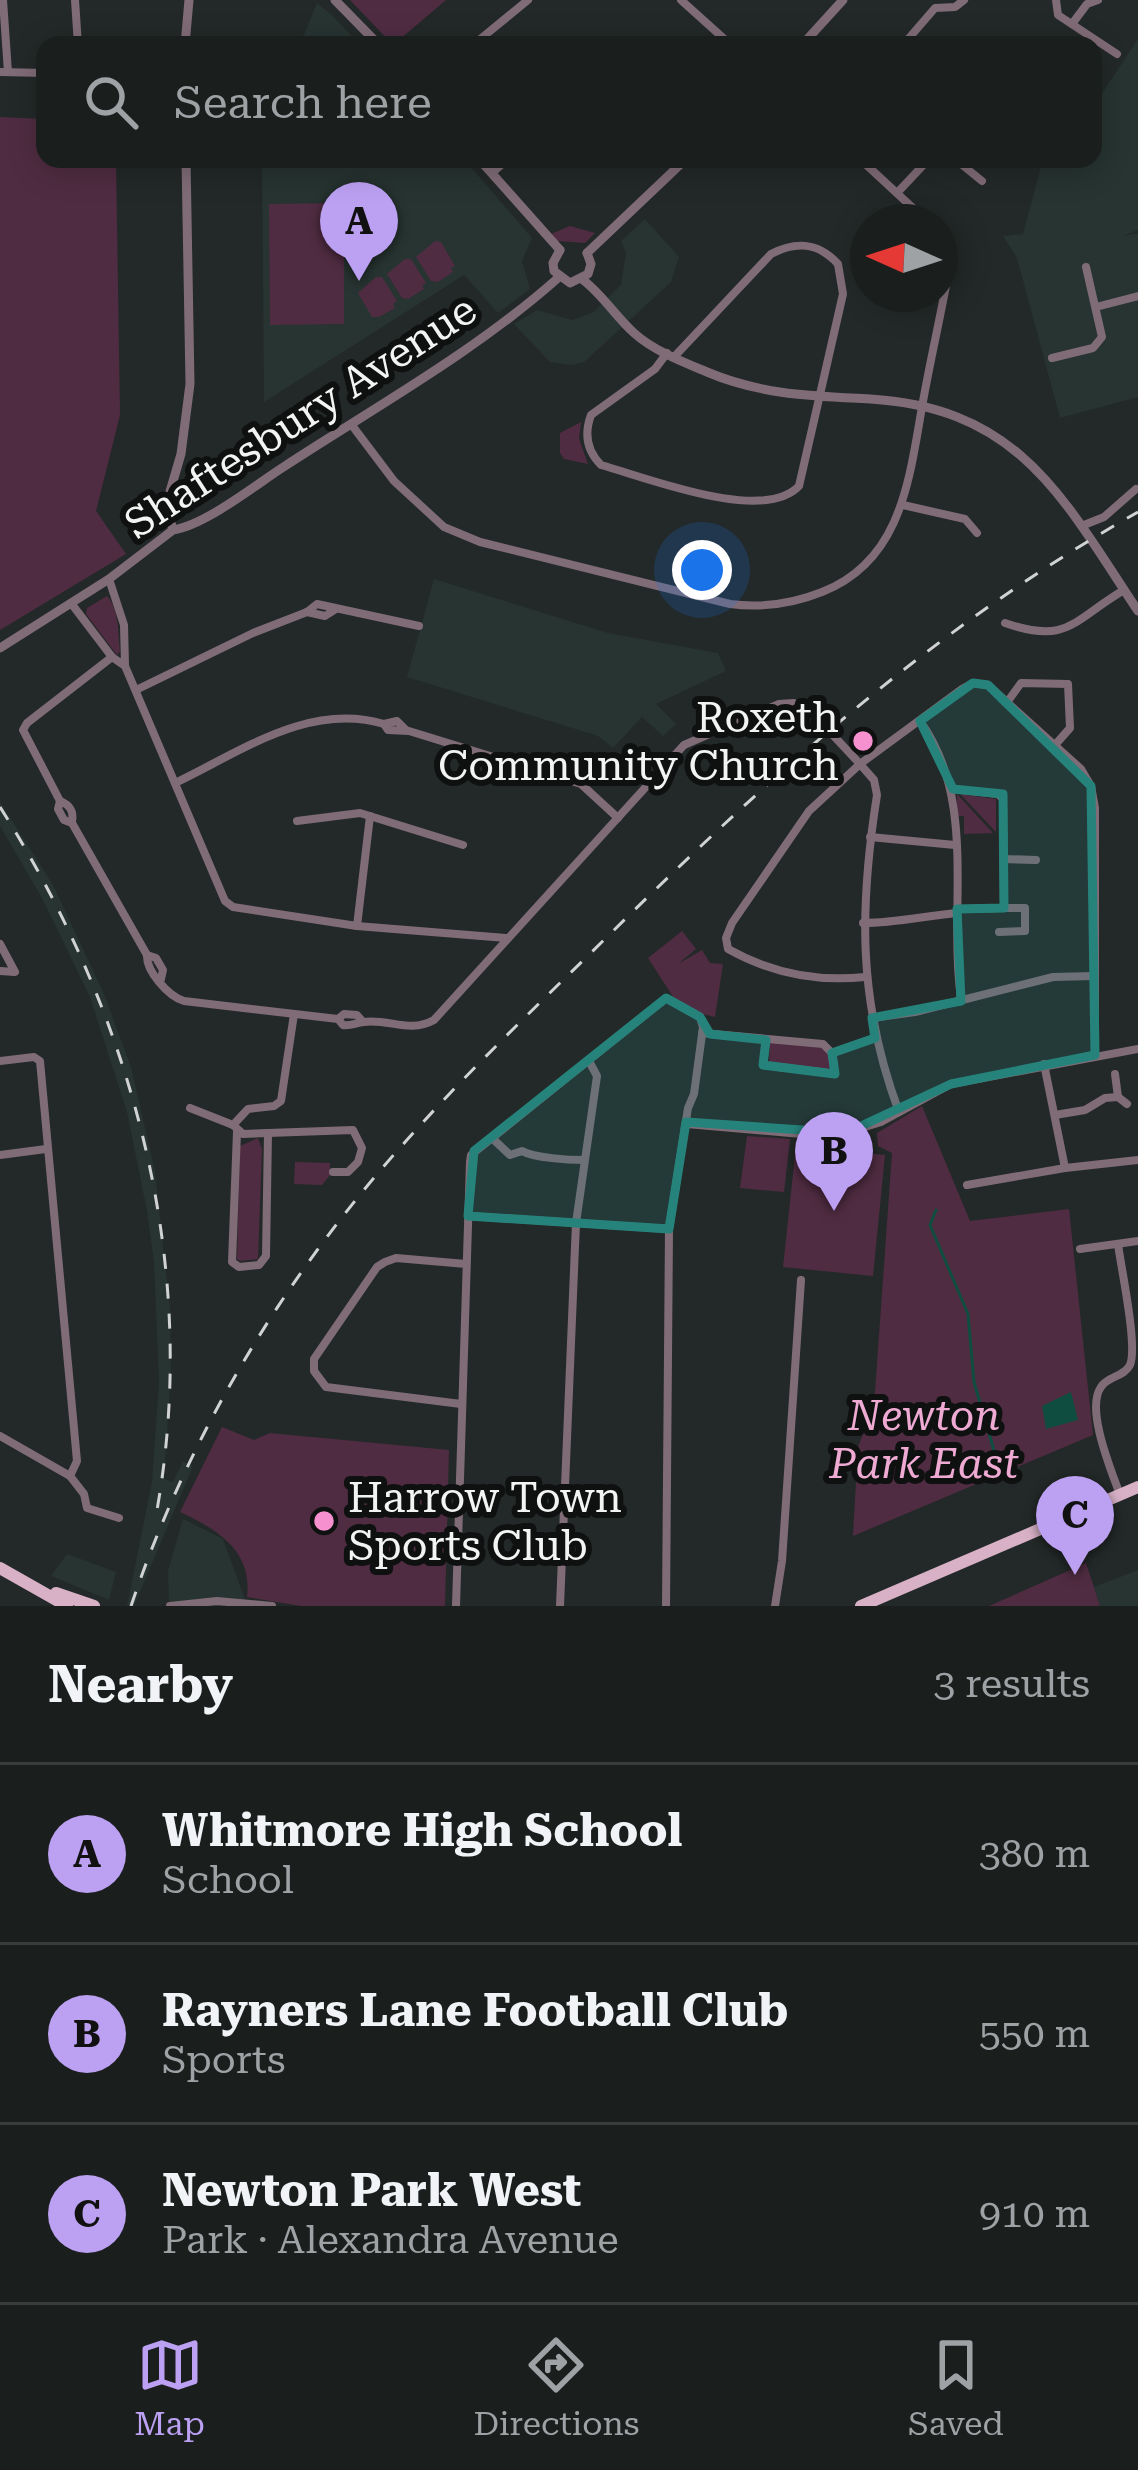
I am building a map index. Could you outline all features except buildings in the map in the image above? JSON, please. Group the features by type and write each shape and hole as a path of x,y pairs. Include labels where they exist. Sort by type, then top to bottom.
{"main road":[{"path":"861,1606 1138,1487"},
{"path":"0,1568 68,1603 94,1606"}],"street":[{"path":"3,0 4,72 36,74"},
{"path":"75,0 77,36"},
{"path":"186,36 189,0"},
{"path":"335,0 370,36"},
{"path":"483,36 528,0"},
{"path":"681,0 721,36"},
{"path":"810,36 843,0"},
{"path":"911,36 934,8 951,8 964,0"},
{"path":"1056,0 1058,15 1090,36"},
{"path":"1072,24 1087,4 1098,0"},
{"path":"1102,44 1117,54"},
{"path":"172,530 166,505 182,454 190,384 187,168"},
{"path":"487,168 560,250"},
{"path":"491,173 497,168"},
{"path":"586,253 676,168"},
{"path":"870,168 909,204"},
{"path":"897,193 920,168"},
{"path":"966,168 982,181"},
{"path":"790,245 812,247 832,257 843,281 800,486 779,500 728,498 601,466 587,441 591,416 670,355 764,260 790,245"},
{"path":"573,246 586,253 591,264 583,280 570,284 558,278 553,263 560,250 573,246"},
{"path":"1052,358 1093,348 1102,337 1085,267"},
{"name":"Shaftesbury Avenue","path":"0,648 110,579 172,530 203,518 510,320 558,278"},
{"path":"583,280 636,335 670,355 744,385 819,398 872,399 922,407 973,424 1041,471 1084,526 1138,611"},
{"path":"1096,307 1138,296"},
{"path":"351,424 394,481 444,526 488,544 730,604 782,603 842,584 873,561 903,506 941,312"},
{"path":"1084,526 1097,522 1136,489"},
{"path":"903,506 965,519 977,533"},
{"path":"110,579 124,625 125,666 225,901 233,907 357,926 507,938"},
{"path":"1005,623 1034,633 1058,632 1124,590"},
{"path":"71,603 112,657 125,666"},
{"path":"136,690 317,604 418,626"},
{"path":"112,657 23,730 60,801 74,814 72,823 147,955 156,958 163,970 161,979 176,999 184,1001 338,1019 344,1014 357,1015 363,1022 424,1025 434,1020 684,745 779,704 794,703 816,717 874,780 877,795 863,923 865,977 875,1038 899,1112"},
{"path":"865,977 834,980 776,970 728,949 732,923 809,811 860,764 973,683 988,685 1081,769 1090,786 1095,808 1095,1054"},
{"path":"1007,701 1021,683 1069,684 1070,728 1055,745"},
{"path":"175,783 304,722 349,715 385,724 397,722 406,730 581,784 618,818"},
{"path":"920,721 935,741 953,790 961,998"},
{"path":"953,790 998,794 1003,799 1004,908"},
{"path":"297,820 353,813 463,845"},
{"path":"357,926 370,816"},
{"path":"870,837 956,845"},
{"path":"1004,859 1036,860"},
{"path":"863,923 904,923 957,911 1025,908 1025,932 999,932"},
{"path":"478,937 488,962"},
{"path":"0,944 15,972 0,971"},
{"path":"872,1018 1053,977 1094,976"},
{"path":"456,1606 470,1159 665,998 700,1016 702,1033 669,1229 666,1606"},
{"path":"268,1132 266,1256 259,1265 238,1267 232,1262 231,1243 235,1129 248,1109 280,1101 294,1014"},
{"path":"702,1033 823,1044 832,1053 835,1074 763,1065 766,1040"},
{"path":"832,1053 875,1038"},
{"path":"687,1124 832,1135 863,1129 951,1084 1138,1048"},
{"path":"0,1060 34,1057 40,1061 77,1461 70,1476"},
{"path":"560,1606 576,1223 597,1076 589,1060"},
{"path":"1044,1064 1065,1168"},
{"path":"1115,1074 1118,1096 1127,1103"},
{"path":"1055,1115 1085,1110 1118,1096"},
{"path":"190,1108 235,1129 353,1130 362,1148 358,1162 348,1172 333,1172"},
{"path":"494,1137 510,1155 522,1151 537,1158 552,1155 565,1161 584,1160"},
{"path":"0,1155 46,1149"},
{"path":"967,1185 1138,1160"},
{"path":"468,1216 669,1229"},
{"path":"1080,1249 1138,1241"},
{"path":"1118,1244 1134,1324 1130,1364 1101,1385 1096,1397 1103,1447 1120,1495"},
{"path":"461,1404 326,1387 314,1371 314,1359 377,1267 396,1258 466,1264"},
{"path":"776,1606 801,1280"},
{"path":"0,1436 70,1476 92,1512 119,1518"},
{"path":"170,1606 216,1601 272,1606"}],"highlighted area":[{"path":"973,683 988,685 1091,786 1095,1055 951,1084 846,1133 686,1122 669,1229 468,1216 474,1151 666,998 700,1017 710,1034 766,1040 763,1065 835,1074 832,1053 875,1038 872,1018 961,1001 957,909 1004,908 1003,794 953,789 920,721"}],"shaded area":[{"path":"317,3 352,36 304,36"},
{"path":"1138,39 1138,230 1123,236 1138,233 1138,397 1060,418 1017,258 1003,236 1023,234 1041,168 1102,168 1102,93"},
{"path":"262,168 472,168 532,238 522,261 530,289 498,313 464,275 264,402"},
{"path":"645,219 679,257 671,282 584,362 550,362 514,324 537,310 572,320 594,312 621,285 626,253 621,241"},
{"path":"434,579 608,633 718,653 726,671 656,704 676,724 663,736 642,717 613,748 598,736 407,677"},
{"path":"0,802 53,885 104,994 131,1067 155,1172 170,1309 164,1479 173,1482 183,1461 193,1466 134,1606 127,1606 152,1482 159,1382 147,1211 127,1112 90,997 0,826"},
{"path":"1071,1392 1078,1420 1046,1429 1042,1406"},
{"path":"183,1519 223,1539 247,1605 252,1606 169,1606 168,1571"},
{"path":"67,1554 116,1572 109,1600 51,1576"},
{"path":"1138,1570 1138,1606 1100,1606 1094,1587"}],"green space":[{"path":"350,0 446,0 404,36 384,36"},
{"path":"0,117 36,119 36,168 116,168 120,415 96,511 126,554 0,630"},
{"path":"344,203 344,324 270,325 269,204"},
{"path":"570,226 595,233 585,243 557,241 551,234"},
{"path":"435,241 441,242 455,266 438,282 431,281 416,257"},
{"path":"411,259 426,283 408,299 402,298 387,274"},
{"path":"382,277 397,301 395,308 372,317 358,293"},
{"path":"581,422 579,439 588,464 564,459 560,453 560,433"},
{"path":"107,596 117,622 117,655 86,614 87,608"},
{"path":"957,794 993,833 964,834 964,816 957,816"},
{"path":"960,794 996,799 996,832"},
{"path":"682,931 696,949 678,964 702,950 710,963 723,964 715,1017 681,1009 648,958"},
{"path":"770,1040 829,1049 830,1069 769,1066"},
{"name":"Newton Park East","path":"922,1106 970,1221 1069,1209 1093,1435 853,1536 858,1447 874,1406 892,1153 878,1146 877,1133"},
{"path":"747,1136 790,1139 784,1192 740,1188"},
{"path":"258,1138 262,1149 258,1259 240,1261 240,1146"},
{"path":"796,1146 885,1155 873,1276 783,1267"},
{"path":"295,1162 330,1163 330,1175 322,1185 294,1184"},
{"name":"Harrow Town Sports Club","path":"222,1427 254,1440 270,1433 449,1450 445,1606 301,1606 247,1597 238,1554 219,1534 180,1512"},
{"path":"1086,1563 1100,1606 989,1606"}],"waterway":[{"path":"936,1210 930,1225 968,1314 974,1382 995,1454 993,1469"}],"railway":[{"path":"131,1606 181,1480 244,1360 320,1246 430,1114 671,875 795,760 993,603 1138,512"},
{"path":"0,807 86,970 119,1056 144,1144 161,1234 170,1325 168,1417 157,1510"}],"place":[{"name":"Whitmore High School","path":"359,281"},
{"name":"Roxeth Community Church","path":"863,741"},
{"name":"Rayners Lane Football Club","path":"834,1211"},
{"name":"Harrow Town Sports Club","path":"324,1521"},
{"name":"Newton Park West","path":"1075,1575"}]}
